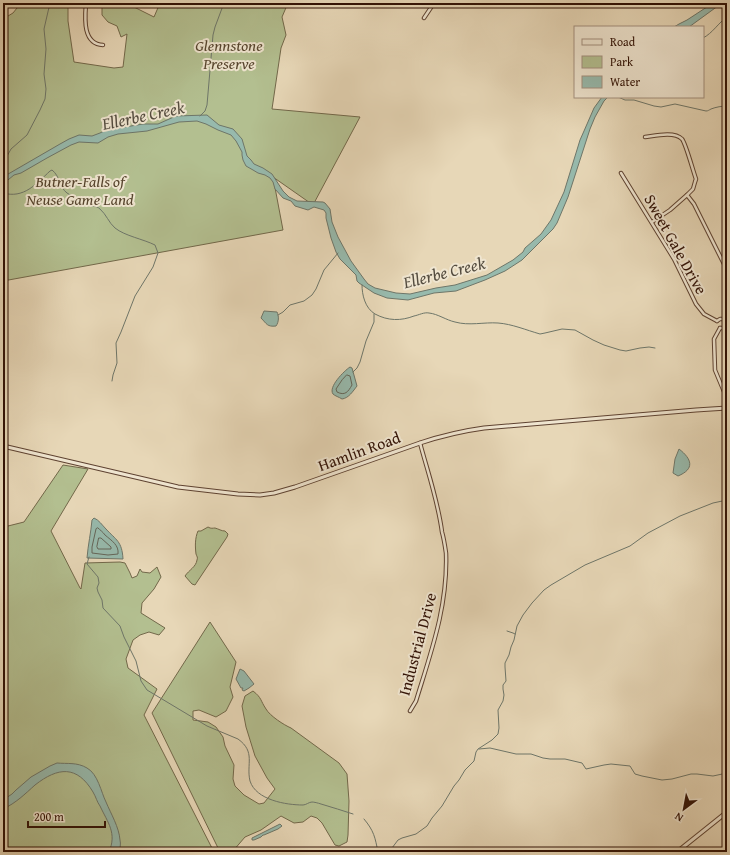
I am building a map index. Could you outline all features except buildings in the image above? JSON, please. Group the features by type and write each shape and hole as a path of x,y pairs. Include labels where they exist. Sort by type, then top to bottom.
{"street":[{"path":"86,3 86,30 94,42 103,45"},
{"path":"424,18 434,3"},
{"path":"645,137 668,135 678,137 682,140 696,179 693,189 687,195 670,210 652,222"},
{"name":"Sweet Gale Drive","path":"621,172 674,259 696,304 704,314 717,321"},
{"path":"687,195 694,204 726,264 727,270"},
{"path":"726,408 725,394 715,370 714,339 720,328 726,326 724,319 727,313"},
{"path":"720,328 717,325 717,321 724,319"},
{"name":"Hamlin Road","path":"3,446 169,485 238,494 260,495 295,487 446,435 484,428 726,408"},
{"name":"Industrial Drive","path":"410,711 416,701 441,616 446,560 439,511 420,443"},
{"path":"677,852 727,812"}],"green space":[{"name":"Butner-Falls of Neuse Game Land","path":"21,3 68,3 68,21 74,62 114,68 123,67 127,34 121,37 117,26 108,22 102,15 102,3 126,3 154,17 160,3 288,3 282,17 286,35 281,48 272,109 360,117 313,205 273,177 283,230 3,281 3,19 13,13"},
{"path":"63,465 88,469 51,531 80,588 81,589 85,563 125,563 132,578 137,576 140,569 142,572 150,573 157,567 161,577 154,589 142,603 141,613 165,628 159,635 149,632 140,635 133,640 126,659 128,668 157,689 144,715 214,852 3,852 3,524 8,526 24,522"},
{"path":"208,527 225,531 228,534 195,585 192,584 185,576 194,567 196,562 196,536 198,531"},
{"path":"210,622 236,662 230,687 233,697 226,711 216,717 199,710 193,711 193,720 208,722 216,727 223,737 225,746 234,765 233,779 235,786 244,795 259,804 264,803 275,789 255,756 246,727 242,706 245,696 253,691 256,693 266,709 281,723 291,728 339,763 347,774 349,801 347,842 339,846 335,845 322,823 317,818 311,816 303,822 294,823 281,816 261,830 245,837 233,851 222,852 219,850 152,713"}],"water":[{"path":"713,3 722,3 690,26 676,26"},
{"path":"601,98 607,98 595,117 590,129 568,197 553,229 522,260 505,271 456,291 434,293 408,300 387,298 374,293 359,283 356,275 340,259 336,252 324,210 314,207 308,210 295,206 291,201 283,198 275,189 270,178 246,166 243,160 242,152 231,135 197,121 179,122 147,131 118,134 108,137 98,143 79,142 21,173 14,175 3,184 3,177 69,139 79,135 92,136 108,129 143,124 158,124 176,116 207,115 219,125 233,129 242,139 247,156 254,164 272,174 283,191 289,197 297,201 325,203 330,209 332,222 338,237 351,261 368,284 375,288 396,293 410,294 455,285 487,275 513,260 541,234 551,220 564,192 580,140 594,108"},
{"path":"264,311 277,312 278,323 276,326 269,325 261,318"},
{"path":"350,367 352,368 357,386 349,396 342,399 333,394 333,387 341,375"},
{"path":"679,449 687,456 690,464 687,470 678,476 673,473 675,459"},
{"path":"94,518 99,521 118,541 123,559 87,558 92,520"},
{"path":"240,669 244,671 254,684 244,691 236,679"},
{"path":"57,763 80,765 87,768 94,774 118,830 120,843 119,852 109,852 112,834 108,823 87,783 74,773 59,772 43,779 8,807 3,809 3,800 31,777"},
{"path":"280,824 282,826 278,829 252,840 252,838"}],"waterway":[{"path":"3,162 11,149 27,135 45,99 46,89 44,74 46,49 44,29 50,3"},
{"path":"200,116 205,111 207,105 213,35 224,3"},
{"path":"704,37 727,17"},
{"path":"620,98 625,100 634,100 654,106 661,107 675,104 706,111 717,107 727,106"},
{"path":"3,193 17,194 23,192 35,185 52,170 57,175 64,191 84,204 98,208 119,231 155,245 158,253 153,267 135,296 116,343 117,363 112,381"},
{"path":"278,315 290,305 304,301 312,295 324,270 338,253"},
{"path":"362,285 363,297 366,305 375,314 394,320 429,313 460,323 503,324 540,334 562,329 575,330 604,345 626,351 649,347 655,348"},
{"path":"353,372 360,362 366,341 374,322 374,314"},
{"path":"389,852 398,840 416,834 427,826 465,770 474,761 478,749 498,734 498,710 503,701 503,685 506,681 505,663 514,640 517,626 523,615 544,590 585,565 630,546 648,533 680,516 713,503 727,500"},
{"path":"89,557 87,564 98,577 99,583 97,588 102,600 103,608 120,626 136,661 141,681 147,690 207,726 238,739 244,744 249,754 250,781 258,793 272,800 288,804 305,805 315,802 353,814"},
{"path":"507,631 515,634"},
{"path":"479,749 490,748 516,754 531,754 543,758 565,759 582,763 586,769 611,764 630,766 635,774 662,780 691,774 713,776 727,773"},
{"path":"364,819 374,834 378,852"}],"park label":[{"name":"Glennstone Preserve","path":"229,54"}],"water label":[{"name":"Ellerbe Creek","path":"143,115"},
{"name":"Ellerbe Creek","path":"444,272"}]}
